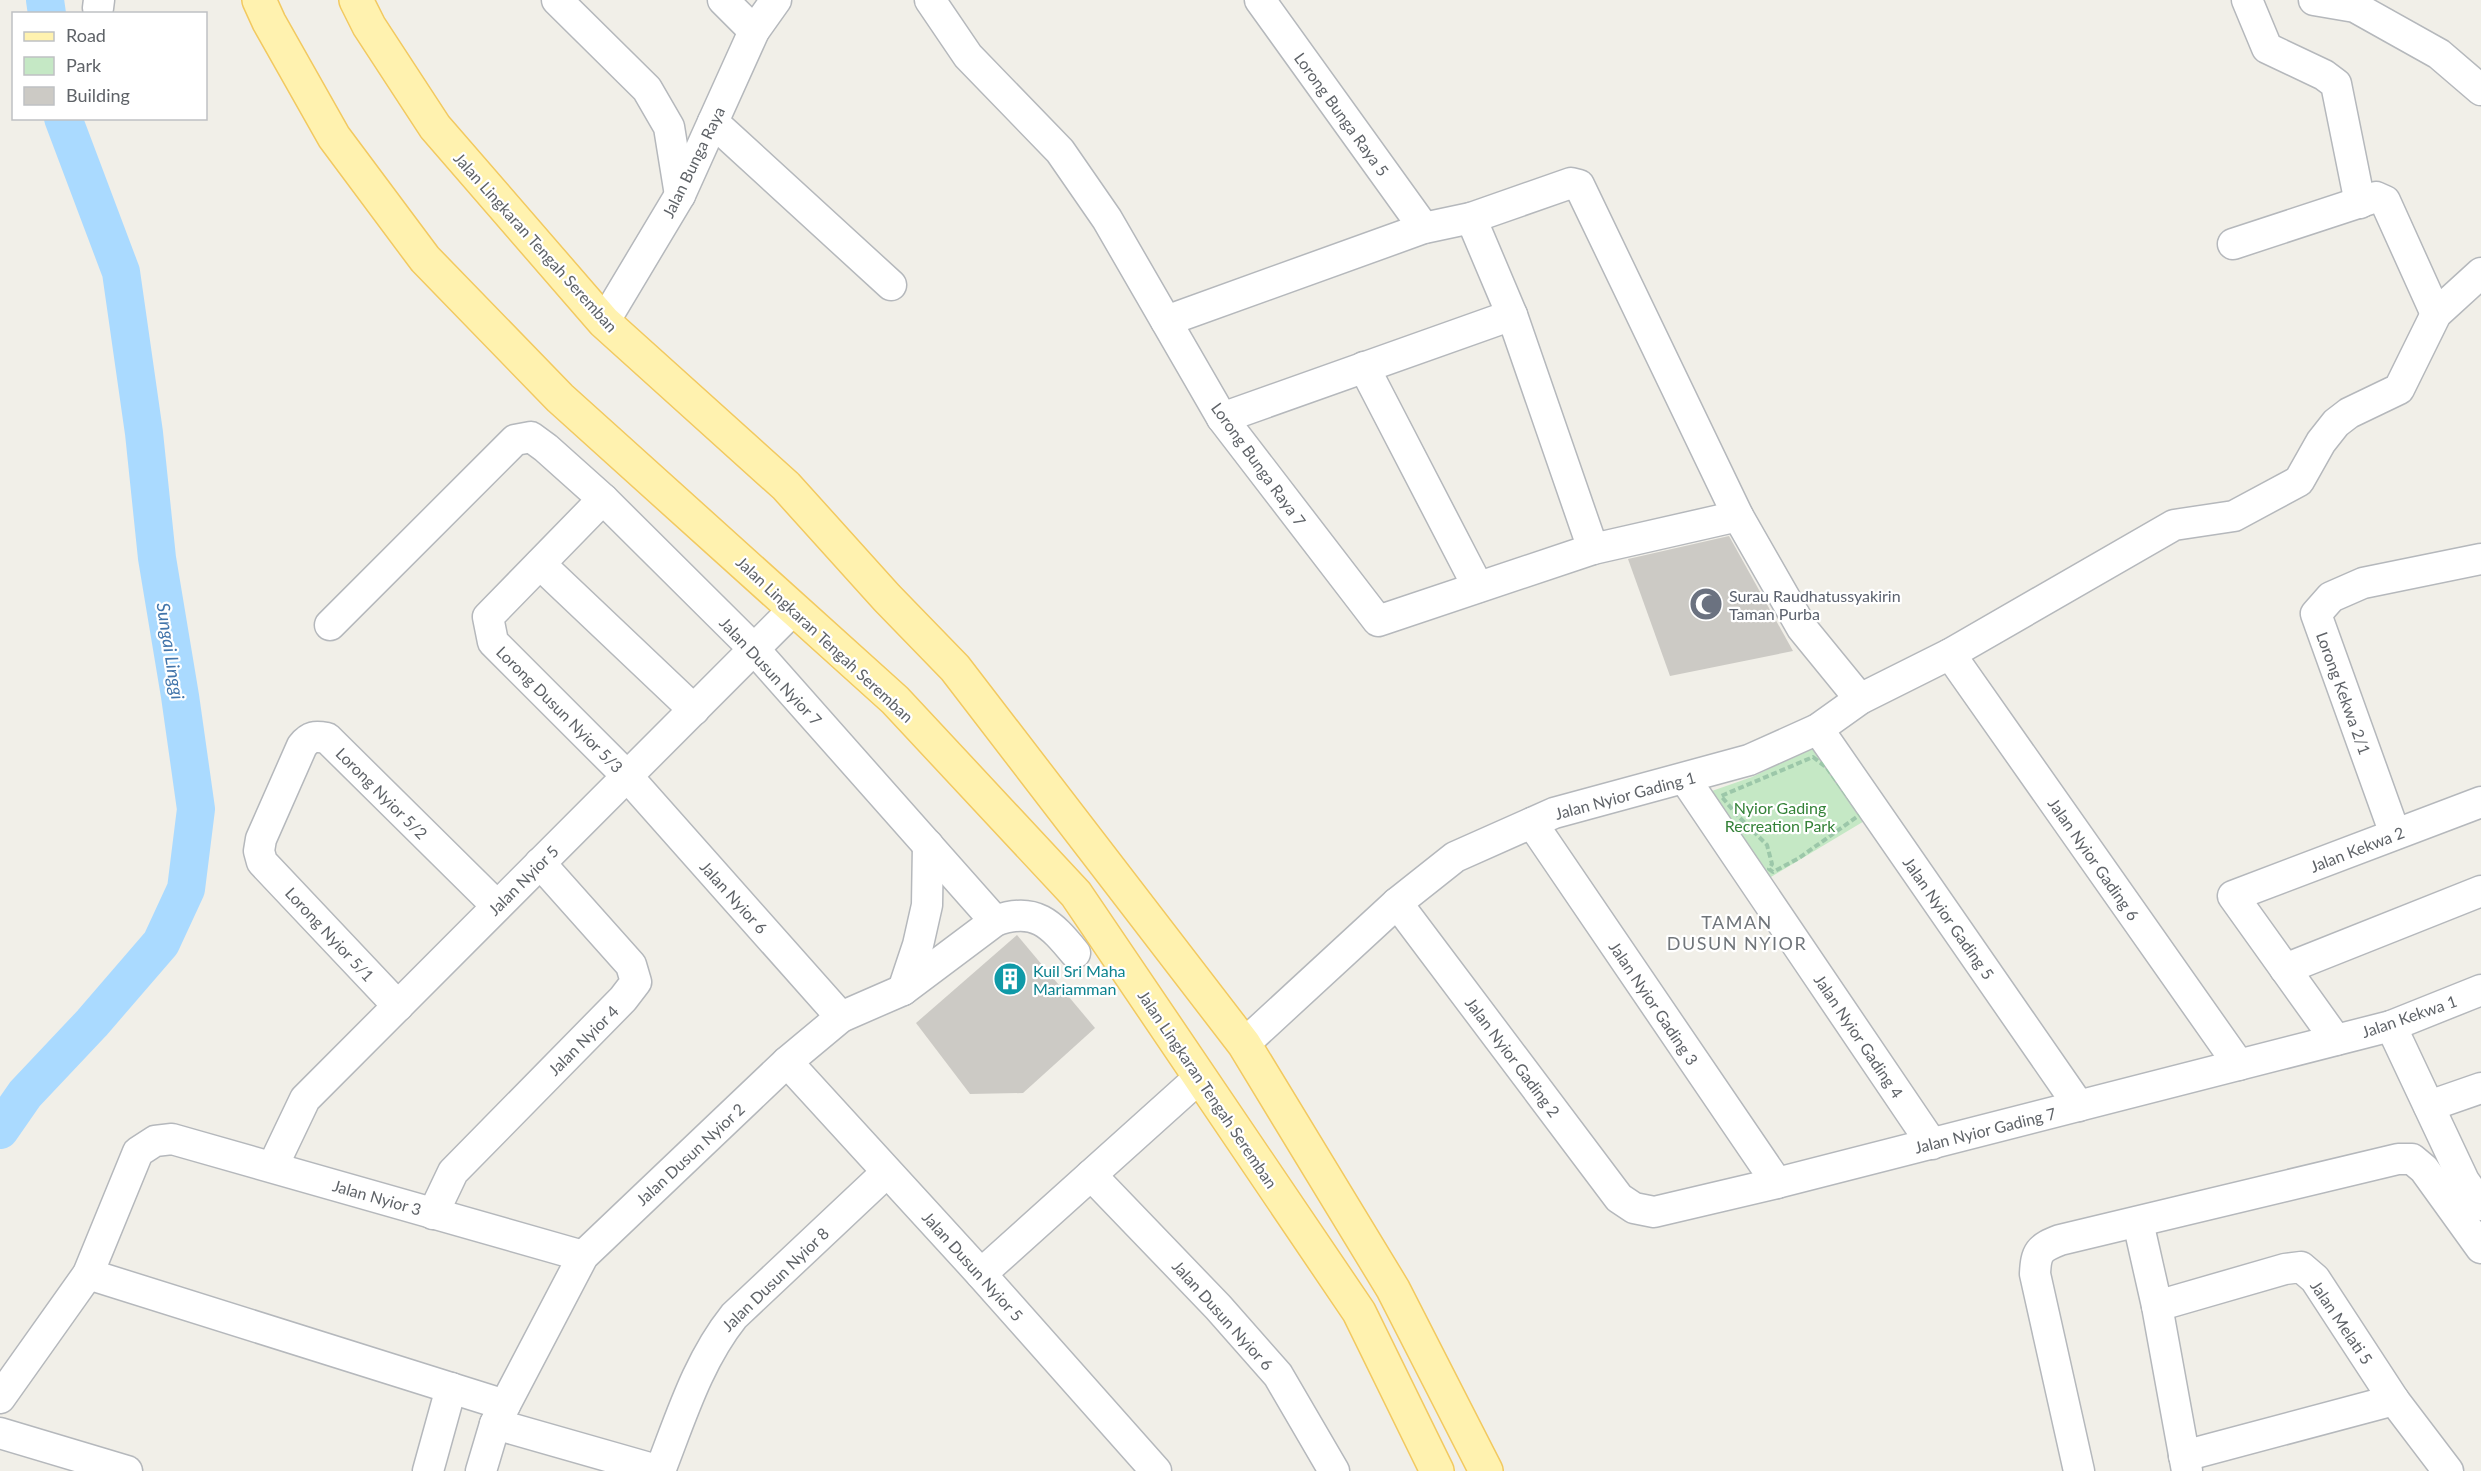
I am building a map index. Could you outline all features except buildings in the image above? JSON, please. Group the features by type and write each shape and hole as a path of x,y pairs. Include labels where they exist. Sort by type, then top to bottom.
{"main road":[{"name":"Jalan Lingkaran Tengah Seremban","path":"259,0 334,137 425,259 560,398 895,700 1076,894 1359,1312 1437,1471"},
{"name":"Jalan Lingkaran Tengah Seremban","path":"356,0 369,26 435,127 604,322 786,486 887,598 955,668 1244,1044 1393,1289 1486,1471"}],"street":[{"path":"557,0 647,89 669,127 680,195"},
{"path":"723,0 754,31"},
{"name":"Jalan Bunga Raya","path":"604,322 680,195 754,31 777,0"},
{"name":"Lorong Bunga Raya 7","path":"930,0 968,56 1060,151 1107,219 1222,418 1378,621 1593,549 1737,516"},
{"name":"Lorong Bunga Raya 5","path":"1260,0 1424,228"},
{"path":"2247,0 2267,48 2325,75 2336,84 2360,202"},
{"path":"2314,0 2389,13 2481,90"},
{"path":"713,122 891,285"},
{"path":"1166,321 1424,228 1470,219 1571,183 1579,185 1737,516 1803,627 1860,699"},
{"path":"2233,244 2376,197 2385,201 2436,314 2481,273"},
{"path":"1470,219 1512,315 1593,549"},
{"name":"Jalan Nyior Gading 1","path":"1244,1044 1397,903 1455,857 1554,813 1749,760 1818,729 1860,699 1950,654 2174,525 2234,516 2299,481 2321,442 2336,423 2349,413 2399,389 2436,314"},
{"path":"1222,418 1512,315"},
{"path":"1364,367 1479,587"},
{"name":"Jalan Dusun Nyior 7","path":"330,625 515,440 531,437 603,499 754,649 995,921"},
{"path":"603,499 540,564 693,710"},
{"name":"Lorong Kekwa 2/1","path":"2396,834 2316,614 2331,597 2364,583 2480,563"},
{"name":"Lorong Dusun Nyior 5/3","path":"540,564 488,617 493,642 627,776"},
{"name":"Jalan Nyior 5","path":"273,1167 305,1099 794,609"},
{"name":"Jalan Nyior Gading 6","path":"1950,654 2239,1065"},
{"name":"Jalan Nyior Gading 5","path":"1818,729 2079,1106"},
{"name":"Lorong Nyior 5/2","path":"262,862 259,851 261,839 302,746 308,739 316,736 327,738 497,906"},
{"name":"Jalan Nyior 6","path":"627,776 841,1017"},
{"name":"Jalan Nyior Gading 4","path":"1685,779 1932,1144"},
{"name":"Jalan Kekwa 2","path":"2285,969 2233,896 2481,802"},
{"name":"Jalan Nyior Gading 3","path":"1532,823 1778,1183"},
{"path":"903,990 918,945 927,905 928,845"},
{"name":"Lorong Nyior 5/1","path":"262,862 398,1006"},
{"name":"Jalan Nyior 4","path":"433,1214 453,1172 623,999 636,982 631,965 540,863"},
{"path":"2336,1040 2285,969 2481,891"},
{"name":"Jalan Nyior Gading 2","path":"1397,903 1619,1198 1634,1208"},
{"path":"995,921 1010,915 1033,916 1054,928 1075,953"},
{"name":"Jalan Dusun Nyior 2","path":"482,1471 500,1414 583,1256 787,1062 841,1017 903,990 995,921"},
{"name":"Jalan Kekwa 1","path":"2336,1040 2391,1026 2481,990"},
{"path":"2391,1026 2429,1106 2472,1178 2481,1205"},
{"name":"Jalan Nyior Gading 7","path":"1634,1208 1654,1212 1778,1183 2336,1040"},
{"name":"Jalan Dusun Nyior 5","path":"787,1062 981,1274 1156,1471"},
{"path":"981,1274 1200,1077"},
{"path":"2429,1106 2481,1088"},
{"name":"Jalan Nyior 3","path":"88,1274 138,1152 154,1141 172,1139 583,1256"},
{"path":"2079,1471 2035,1275 2036,1257 2044,1246 2060,1240 2398,1159 2412,1159 2424,1169 2481,1248"},
{"name":"Jalan Dusun Nyior 8","path":"660,1471 700,1370 717,1337 734,1316 887,1172"},
{"name":"Jalan Dusun Nyior 6","path":"1091,1175 1218,1307 1278,1375 1334,1471"},
{"path":"2139,1222 2157,1306 2185,1464 2394,1400"},
{"name":"Jalan Melati 5","path":"2157,1306 2285,1269 2301,1267 2315,1279 2394,1400 2448,1471"},
{"path":"0,1398 88,1274 452,1388 500,1414 660,1471"},
{"path":"428,1471 452,1388"},
{"path":"0,1433 127,1471"}],"path":[{"path":"1813,757 1827,768 1862,814 1799,858 1773,872 1770,869 1772,864 1767,844 1721,796 1813,757"}],"green space":[{"name":"Nyior Gading Recreation Park","path":"1822,743 1871,817 1766,880 1706,793 1752,777"}],"waterway":[{"name":"Sungai Linggi","path":"45,0 47,12"},
{"name":"Sungai Linggi","path":"0,1130 25,1094 92,1023 161,943 186,889 196,809 157,558 144,433 121,272 64,120"}],"place":[{"name":"Surau Raudhatussyakirin Taman Purba","path":"1706,604"},
{"name":"Kuil Sri Maha Mariamman","path":"1010,979"}],"district":[{"name":"TAMAN DUSUN NYIOR","path":"1737,932"}]}
